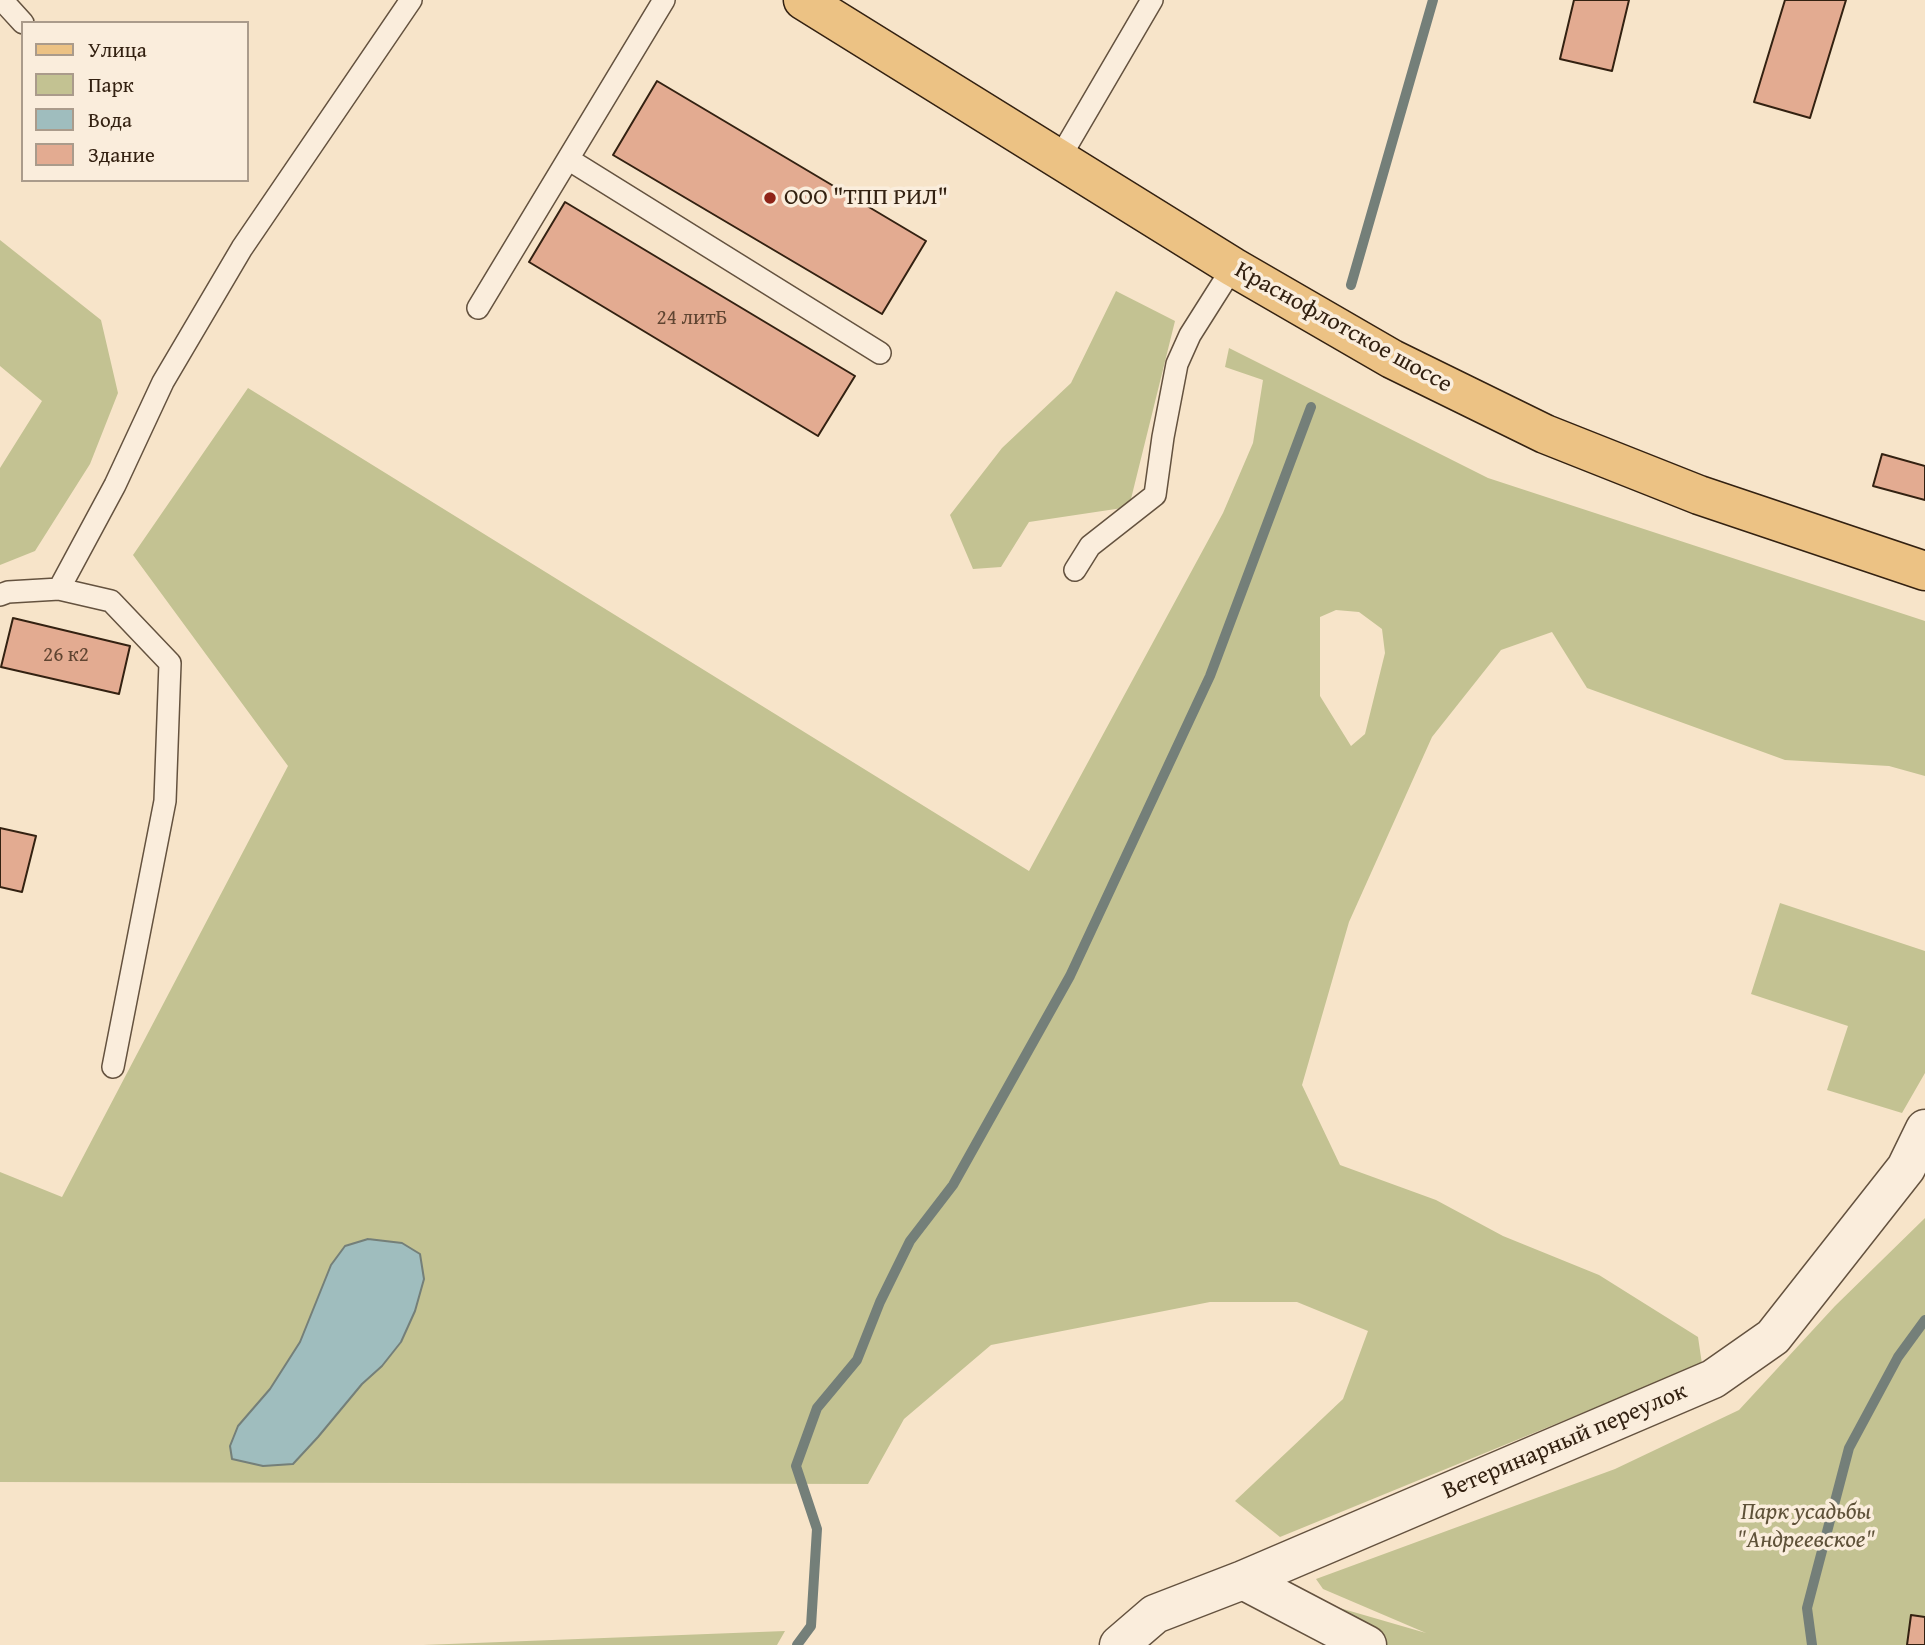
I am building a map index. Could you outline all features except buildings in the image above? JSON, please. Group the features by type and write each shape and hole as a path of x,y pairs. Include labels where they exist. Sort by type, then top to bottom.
{"main road":[{"name":"Краснофлотское шоссе","path":"803,0 1233,267 1392,359 1545,434 1699,495 1925,571"}],"street":[{"name":"Ветеринарный переулок","path":"1119,1645 1155,1614 1243,1580 1713,1379 1773,1337 1906,1168 1925,1129"},
{"path":"1243,1580 1367,1645"}],"lane":[{"path":"2,0 21,21"},
{"path":"58,589 115,485 163,382 242,248 411,0"},
{"path":"478,308 664,0"},
{"path":"1059,159 1152,0"},
{"path":"568,159 880,353"},
{"path":"1075,570 1090,546 1155,495 1177,364 1191,335 1233,267"},
{"path":"0,595 8,592 58,589 111,601 170,663 166,801 113,1067"}],"green space":[{"path":"0,240 101,320 118,393 90,464 35,551 0,565 0,468 42,401 0,366"},
{"path":"1116,291 1175,321 1129,507 1029,522 1001,567 973,569 950,515 1002,448 1071,383"},
{"path":"1229,348 1488,478 1925,621 1925,776 1889,766 1785,760 1587,688 1552,632 1501,650 1432,737 1349,922 1302,1085 1340,1165 1436,1200 1503,1236 1599,1275 1698,1337 1702,1364 1280,1537 1235,1501 1343,1399 1368,1331 1297,1302 1210,1302 991,1345 904,1419 868,1484 0,1482 0,1172 62,1197 288,766 133,555 248,388 1029,871 1223,513 1253,443 1263,380 1225,367","holes":["1336,610 1359,612 1382,629 1385,653 1365,734 1351,746 1320,696 1320,617","331,1265 415,1311 401,1343 293,1464 238,1426 270,1389 300,1342"]},
{"path":"1780,903 1925,951 1925,1073 1902,1113 1827,1090 1848,1026 1751,994"},
{"name":"Парк усадьбы \"Андреевское\"","path":"1925,1218 1925,1645 1368,1645 1243,1580 1426,1633 1323,1589 1316,1579 1615,1469 1739,1410 1835,1306"},
{"path":"785,1631 777,1645 423,1645"}],"water":[{"path":"368,1239 402,1243 420,1254 424,1279 415,1311 401,1342 293,1464 263,1466 232,1459 230,1446 238,1426 270,1389 300,1342 331,1265 345,1246"}],"waterway":[{"path":"1351,285 1433,0"},
{"path":"797,1645 811,1626 817,1529 796,1466 817,1408 857,1360 880,1302 910,1241 953,1185 1070,976 1210,676 1311,407"},
{"path":"1812,1645 1807,1608 1849,1448 1898,1357 1925,1320"}],"place":[{"name":"ООО \"ТПП РИЛ\"","path":"770,198"}]}
